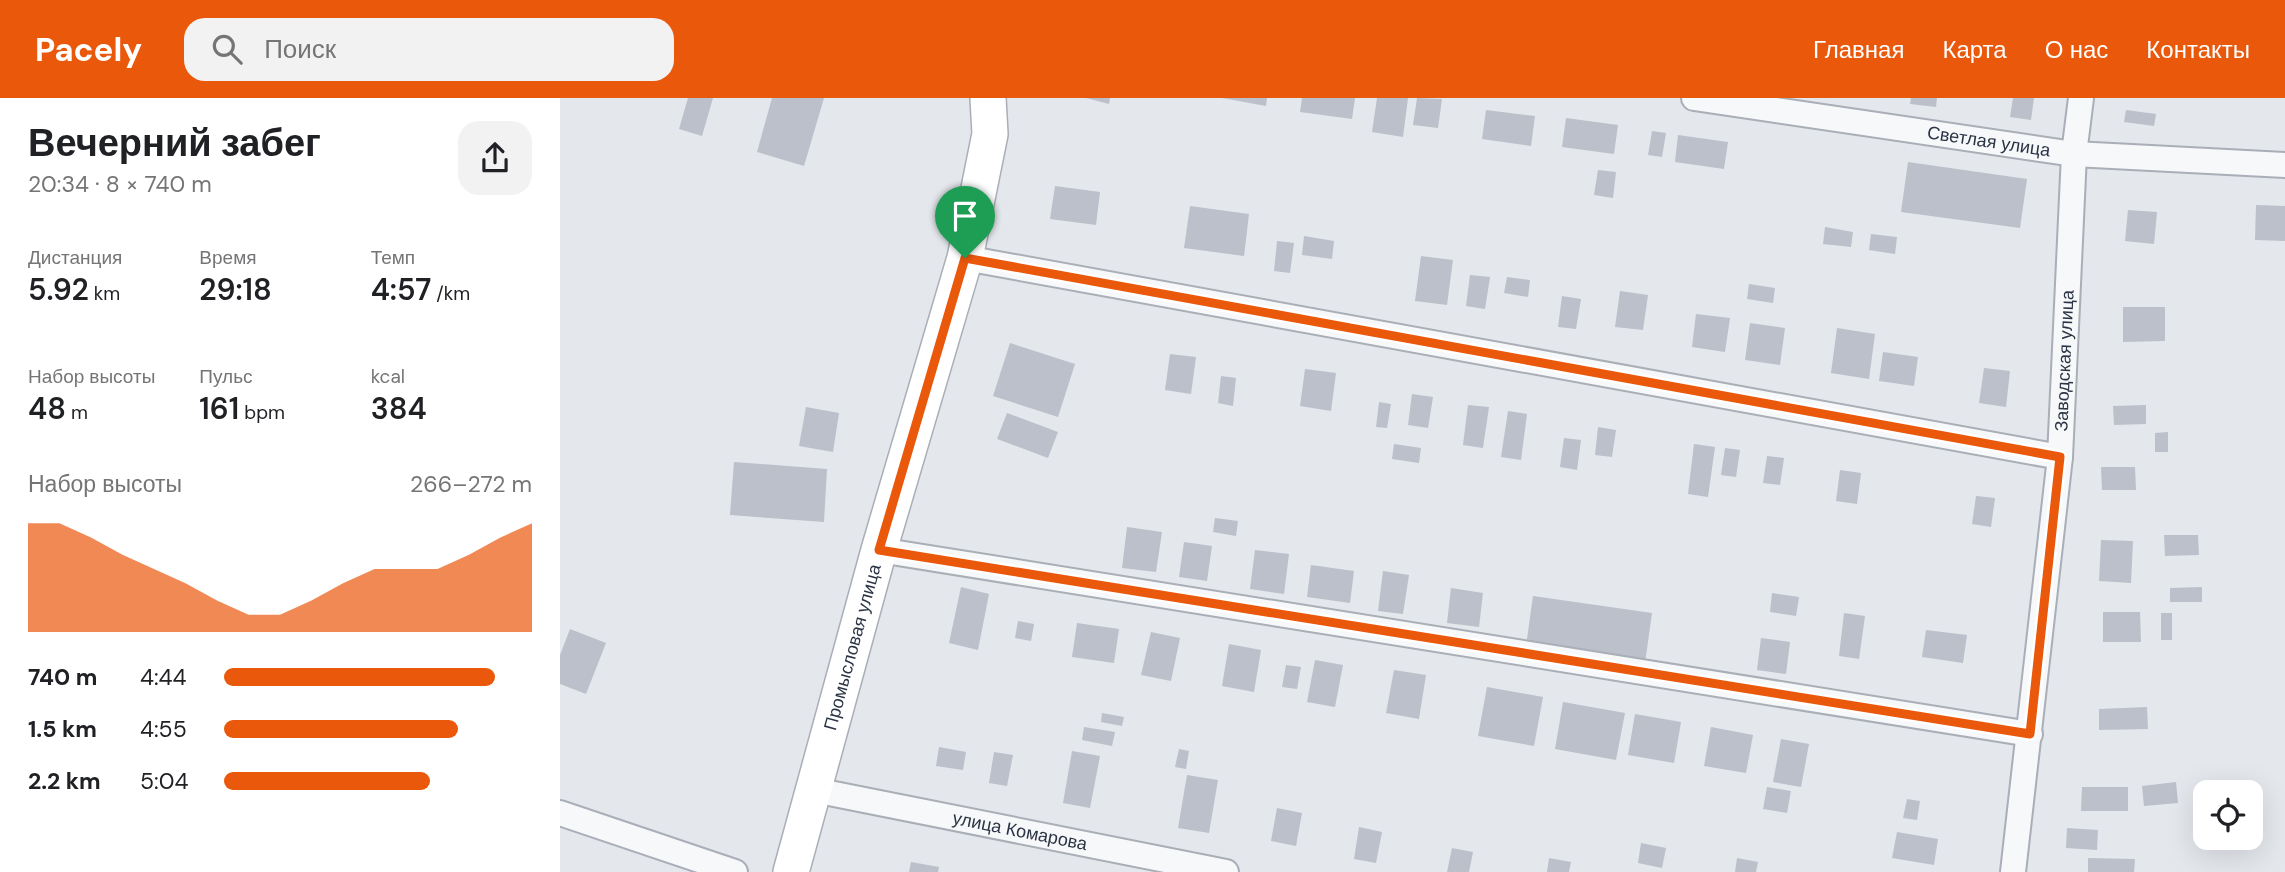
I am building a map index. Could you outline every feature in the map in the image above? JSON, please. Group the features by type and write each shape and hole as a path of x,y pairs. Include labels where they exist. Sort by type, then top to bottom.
{"main road":[{"name":"Промысловая улица","path":"791,872 879,550 965,258 990,134 988,98"}],"street":[{"name":"Светлая улица","path":"1694,98 2074,154 2285,165"},
{"name":"Заводская улица","path":"2013,872 2060,457 2074,154 2081,98"},
{"path":"965,258 2060,457"},
{"path":"879,550 2030,734"},
{"name":"улица Комарова","path":"814,790 1226,872"},
{"path":"560,813 735,872"}],"building":[{"path":"688,98 713,98 702,136 679,129"},
{"path":"772,98 824,98 804,166 757,152"},
{"path":"1086,98 1110,98 1109,104"},
{"path":"1222,98 1267,98 1266,106"},
{"path":"1302,98 1355,98 1352,119 1300,112"},
{"path":"1377,98 1408,98 1403,137 1372,132"},
{"path":"1417,98 1442,99 1438,128 1413,125"},
{"path":"1911,98 1937,98 1936,107 1910,104"},
{"path":"2013,98 2034,98 2031,120 2010,117"},
{"path":"1486,110 1535,116 1531,146 1482,139"},
{"path":"2126,110 2156,114 2154,126 2124,122"},
{"path":"1566,118 1618,125 1614,154 1562,147"},
{"path":"1652,131 1666,133 1662,157 1648,155"},
{"path":"1678,135 1728,142 1724,169 1675,162"},
{"path":"1908,162 2027,179 2020,228 1901,212"},
{"path":"1598,170 1616,172 1613,198 1594,195"},
{"path":"1055,186 1100,192 1096,225 1050,219"},
{"path":"2256,205 2285,206 2285,241 2255,240"},
{"path":"1190,206 1249,214 1244,256 1184,248"},
{"path":"2128,210 2157,212 2154,244 2125,241"},
{"path":"1825,227 1853,232 1851,247 1823,244"},
{"path":"1871,234 1897,237 1895,254 1869,250"},
{"path":"1304,236 1334,241 1332,259 1302,255"},
{"path":"1277,241 1294,243 1290,273 1274,271"},
{"path":"1421,256 1453,260 1447,305 1415,301"},
{"path":"1470,275 1490,277 1485,309 1466,306"},
{"path":"1507,277 1530,280 1528,297 1504,293"},
{"path":"1749,284 1775,288 1773,303 1747,299"},
{"path":"1620,291 1648,295 1643,330 1615,327"},
{"path":"1562,296 1581,299 1576,329 1558,327"},
{"path":"2123,307 2165,307 2165,341 2123,342"},
{"path":"1696,314 1730,318 1725,352 1692,347"},
{"path":"1750,323 1785,328 1780,365 1745,360"},
{"path":"1837,328 1875,334 1869,379 1831,373"},
{"path":"1010,343 1075,364 1058,417 993,396"},
{"path":"1883,352 1918,357 1914,386 1879,381"},
{"path":"1170,354 1196,357 1191,394 1165,390"},
{"path":"1984,368 2010,371 2006,407 1979,403"},
{"path":"1305,369 1336,373 1331,411 1300,406"},
{"path":"1221,376 1236,378 1233,406 1218,403"},
{"path":"1412,394 1433,397 1428,428 1408,425"},
{"path":"1379,402 1391,404 1387,428 1376,427"},
{"path":"1468,405 1489,407 1483,448 1463,445"},
{"path":"2146,405 2146,424 2114,425 2113,406"},
{"path":"806,407 839,413 833,452 799,446"},
{"path":"1508,411 1527,414 1521,460 1501,457"},
{"path":"1007,413 1058,432 1048,458 997,439"},
{"path":"1598,427 1616,430 1612,457 1595,455"},
{"path":"2168,432 2168,452 2155,452 2155,433"},
{"path":"1564,438 1581,440 1577,470 1560,467"},
{"path":"1394,444 1421,448 1419,463 1392,459"},
{"path":"1694,444 1715,447 1708,497 1688,494"},
{"path":"1725,448 1740,450 1736,477 1721,475"},
{"path":"1767,456 1784,458 1780,485 1763,483"},
{"path":"734,462 827,469 824,522 730,515"},
{"path":"2101,467 2135,467 2136,490 2102,490"},
{"path":"1840,470 1861,473 1857,504 1836,501"},
{"path":"1976,496 1995,498 1991,527 1972,524"},
{"path":"1215,518 1238,521 1236,536 1213,532"},
{"path":"1127,527 1162,532 1156,572 1122,568"},
{"path":"2164,535 2198,535 2199,555 2165,556"},
{"path":"2101,540 2133,541 2131,583 2099,581"},
{"path":"1184,542 1212,546 1207,581 1179,577"},
{"path":"1255,550 1289,554 1284,594 1250,589"},
{"path":"1311,565 1354,571 1350,603 1307,597"},
{"path":"1383,571 1409,575 1403,614 1378,611"},
{"path":"961,587 989,594 978,650 949,643"},
{"path":"2202,587 2202,602 2170,602 2170,588"},
{"path":"1451,588 1483,593 1479,627 1447,623"},
{"path":"1772,593 1799,597 1796,616 1770,612"},
{"path":"1533,596 1652,613 1645,663 1526,646"},
{"path":"2103,612 2140,612 2141,642 2103,642"},
{"path":"1844,613 1865,616 1859,659 1839,656"},
{"path":"2161,613 2172,613 2172,640 2161,640"},
{"path":"1018,621 1034,624 1031,641 1015,638"},
{"path":"1077,623 1119,629 1114,663 1072,657"},
{"path":"570,629 606,643 586,694 560,684 560,655"},
{"path":"1926,630 1967,635 1963,663 1922,657"},
{"path":"1151,632 1180,638 1171,681 1141,675"},
{"path":"1761,638 1790,642 1786,674 1757,670"},
{"path":"1229,644 1261,650 1254,692 1222,686"},
{"path":"1315,660 1343,665 1335,707 1307,702"},
{"path":"1286,665 1301,667 1297,689 1282,687"},
{"path":"1394,670 1426,675 1419,719 1386,713"},
{"path":"1487,687 1543,697 1534,746 1478,736"},
{"path":"1563,702 1625,713 1616,760 1555,749"},
{"path":"2147,707 2148,729 2099,730 2099,709"},
{"path":"1102,713 1124,717 1122,726 1101,722"},
{"path":"1635,714 1681,722 1674,763 1628,755"},
{"path":"1084,727 1115,732 1112,746 1082,740"},
{"path":"1711,727 1753,735 1746,773 1704,766"},
{"path":"1781,739 1809,744 1801,787 1773,782"},
{"path":"939,747 966,752 963,770 936,766"},
{"path":"1179,749 1189,751 1186,769 1175,767"},
{"path":"1072,751 1100,756 1090,808 1063,803"},
{"path":"994,752 1013,755 1007,786 989,783"},
{"path":"1187,775 1218,780 1209,833 1178,828"},
{"path":"2176,782 2178,803 2144,806 2142,786"},
{"path":"1767,787 1791,791 1787,813 1763,809"},
{"path":"2082,787 2128,787 2128,811 2081,811"},
{"path":"1907,799 1920,801 1917,820 1903,818"},
{"path":"1277,808 1302,813 1296,846 1271,841"},
{"path":"1359,827 1382,832 1376,863 1354,859"},
{"path":"2067,828 2098,830 2097,850 2066,848"},
{"path":"1897,832 1938,839 1934,865 1892,858"},
{"path":"1641,843 1666,848 1662,868 1638,863"},
{"path":"1452,848 1473,852 1469,872 1447,872"},
{"path":"1549,858 1571,862 1569,872 1547,872"},
{"path":"1737,858 1758,862 1756,872 1735,872"},
{"path":"2088,858 2135,859 2134,872 2088,872"},
{"path":"911,862 939,867 938,872 909,872"}],"route":[{"path":"965,258 2060,457 2030,734 879,550 965,258"}]}
